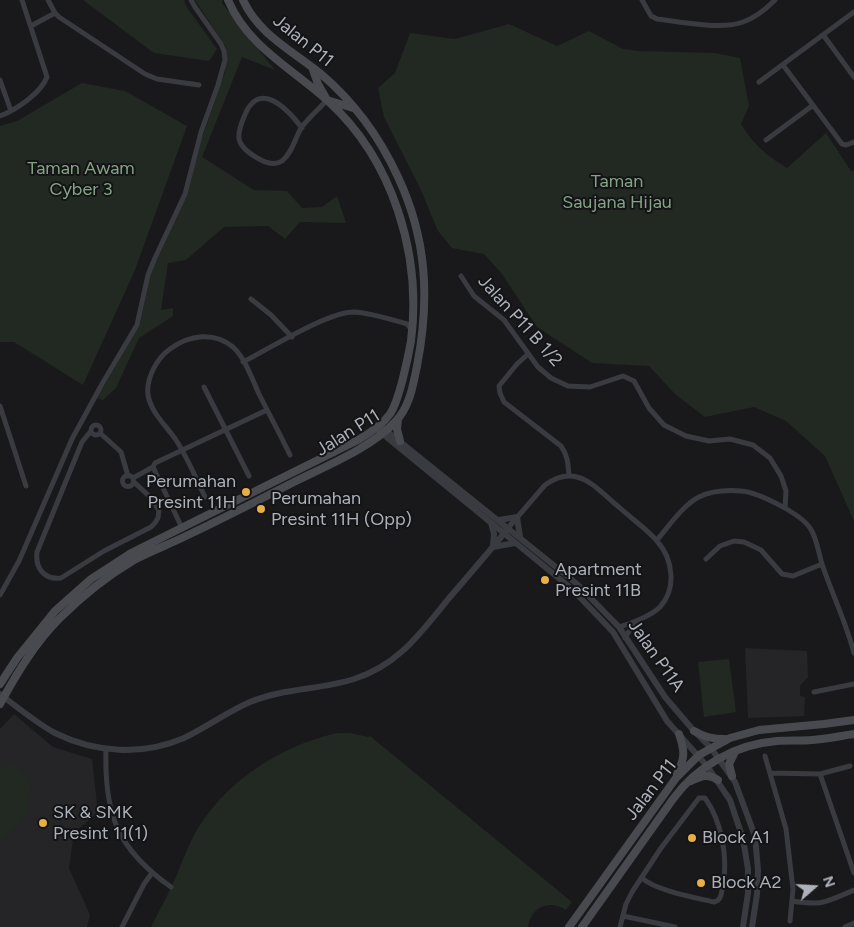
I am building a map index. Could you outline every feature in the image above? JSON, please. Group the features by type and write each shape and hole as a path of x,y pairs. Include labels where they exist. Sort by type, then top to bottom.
{"main road":[{"name":"Jalan P11","path":"0,684 35,634 55,611 91,579 131,554 381,430 395,405 408,358 414,310 412,273 406,234 396,204 382,172 360,137 327,100 258,43 233,12 228,0"},
{"name":"Jalan P11","path":"1,698 40,640 80,600 134,560 174,542 339,459 398,419 404,411 412,392 423,325 426,292 425,273 416,228 398,176 377,138 338,89 257,23 243,0"},
{"path":"312,68 327,100 354,108"},
{"path":"398,419 397,429 400,441"},
{"path":"174,542 182,528 196,531"},
{"name":"Jalan P11","path":"569,927 676,778 699,755 730,738 770,728 854,720"},
{"path":"694,731 714,739 730,738"},
{"path":"676,778 684,757 684,747 679,734"},
{"name":"Jalan P11","path":"582,927 682,786 697,772 719,758 752,746 776,741 814,740 854,734"},
{"path":"732,776 729,764 735,752"},
{"path":"682,786 706,775 718,780"}],"street":[{"path":"0,116 11,111 30,97 47,77 22,0"},
{"path":"48,0 55,14 151,77 199,85"},
{"path":"0,595 19,561 72,439 137,325 148,275 186,194 201,132 225,60 221,44 194,8 191,0"},
{"path":"642,0 651,16 657,19 719,26 742,23 763,11 775,0"},
{"path":"759,82 824,36 854,12"},
{"path":"30,26 55,14"},
{"path":"824,36 854,77"},
{"path":"783,65 842,144 846,145 854,142"},
{"path":"0,80 11,111"},
{"path":"302,128 293,115 275,102 263,97 254,100 247,109 240,128 239,138 246,150 259,160 270,164 280,162 287,156 302,128 327,100"},
{"path":"766,140 812,106"},
{"name":"Jalan P11 B 1/2","path":"461,276 474,296 504,320 538,367 551,378 568,386 590,388 623,376 634,381 649,408 664,425 686,436 709,440 730,438 753,444 770,458 782,476 786,491 785,508"},
{"path":"250,300 272,315 292,337"},
{"path":"401,322 411,315 414,310"},
{"path":"243,362 323,320 340,314 362,313 401,322 407,324 412,332"},
{"path":"205,497 182,450 156,414 148,396 151,376 158,361 164,353 185,340 202,336 214,336 233,347 243,362 290,454"},
{"path":"528,354 517,364 500,386 500,393 504,402 561,446 566,453 569,476"},
{"path":"204,387 249,476"},
{"path":"0,406 26,486"},
{"path":"132,479 153,467 155,463 267,410"},
{"path":"97,425 100,427 100,432 121,452 132,479 149,496 159,510 158,518 151,527 104,551 61,578 55,579 38,569 36,561 37,552 82,442 92,427 97,425"},
{"path":"0,430 7,428"},
{"name":"Jalan P11A","path":"381,430 400,441 499,520 506,531"},
{"name":"Jalan P11A","path":"381,430 491,523 506,531 517,540 572,589 613,632 658,708 708,766 730,800 746,853 748,869 743,927"},
{"path":"153,467 182,528"},
{"path":"1,698 54,732 72,741 106,749 135,750 159,746 183,738 252,701 291,690 336,683 371,672 384,666 411,645 545,485 552,480 569,476 588,481 657,540 666,554 671,568 668,592 658,609 634,622 618,627"},
{"path":"657,540 688,505 699,497 712,493 741,491 751,493 803,518 811,528 822,564 852,634 854,653"},
{"path":"499,520 517,518"},
{"path":"492,548 517,540 517,518"},
{"path":"491,523 494,534 492,548"},
{"name":"Jalan P11A","path":"517,540 577,584 618,627 665,696 694,731 712,748 732,776 750,819 757,854 757,894 752,927"},
{"path":"706,558 720,546 734,541 744,542 761,550 782,574 793,576 822,564"},
{"path":"625,638 634,622"},
{"path":"814,692 854,684"},
{"path":"106,749 107,792 115,824 130,850 152,872 171,887"},
{"path":"765,756 786,829 793,888 790,921"},
{"path":"770,773 820,774 850,766"},
{"path":"820,774 854,873"},
{"path":"620,927 626,904 642,878 661,848 699,798 702,797 711,809 725,856 725,874 718,901 714,902 682,894 642,878"},
{"path":"122,927 152,872"},
{"path":"792,901 824,903 854,890"},
{"path":"623,916 674,927"},
{"path":"845,927 854,923"}],"shaded area":[{"path":"745,648 807,651 808,677 800,686 800,696 805,697 804,716 748,718"},
{"name":"SK & SMK Presint 11(1)","path":"14,714 53,747 92,759 98,813 74,832 69,868 90,915 87,927 0,927 0,729"}],"green space":[{"path":"83,0 184,0 186,6 217,49 209,61 154,53"},
{"path":"195,0 222,0 222,3 275,70 242,57 202,157 254,190 287,191 302,208 322,207 337,196 346,223 300,222 285,239 268,226 224,227 186,260 168,263 161,310 173,308 173,316 139,338 116,388 103,400 97,398 140,324 150,276 168,236 225,72 226,47"},
{"name":"Taman Saujana Hijau","path":"509,24 557,46 589,31 623,49 715,53 740,58 749,106 741,124 761,149 787,168 826,133 851,171 854,171 854,521 825,456 786,421 754,407 705,417 676,395 649,366 592,363 537,327 502,274 484,254 452,248 438,231 420,188 384,117 378,88 395,73 410,33 455,39"},
{"name":"Taman Awam Cyber 3","path":"82,83 125,91 187,126 135,270 83,385 14,342 0,342 0,126 17,121"},
{"path":"729,659 736,712 704,717 698,662"},
{"path":"337,733 370,736 572,902 566,910 553,905 542,907 533,914 528,927 151,927 193,837 205,818 220,800 236,784 274,757 315,739"},
{"path":"12,764 31,780 28,812 0,843 0,769"}],"place":[{"name":"Perumahan Presint 11H","path":"246,492"},
{"name":"Perumahan Presint 11H (Opp)","path":"261,509"},
{"name":"Apartment Presint 11B","path":"545,580"},
{"name":"SK & SMK Presint 11(1)","path":"43,823"},
{"name":"Block A1","path":"692,838"},
{"name":"Block A2","path":"701,883"}]}
